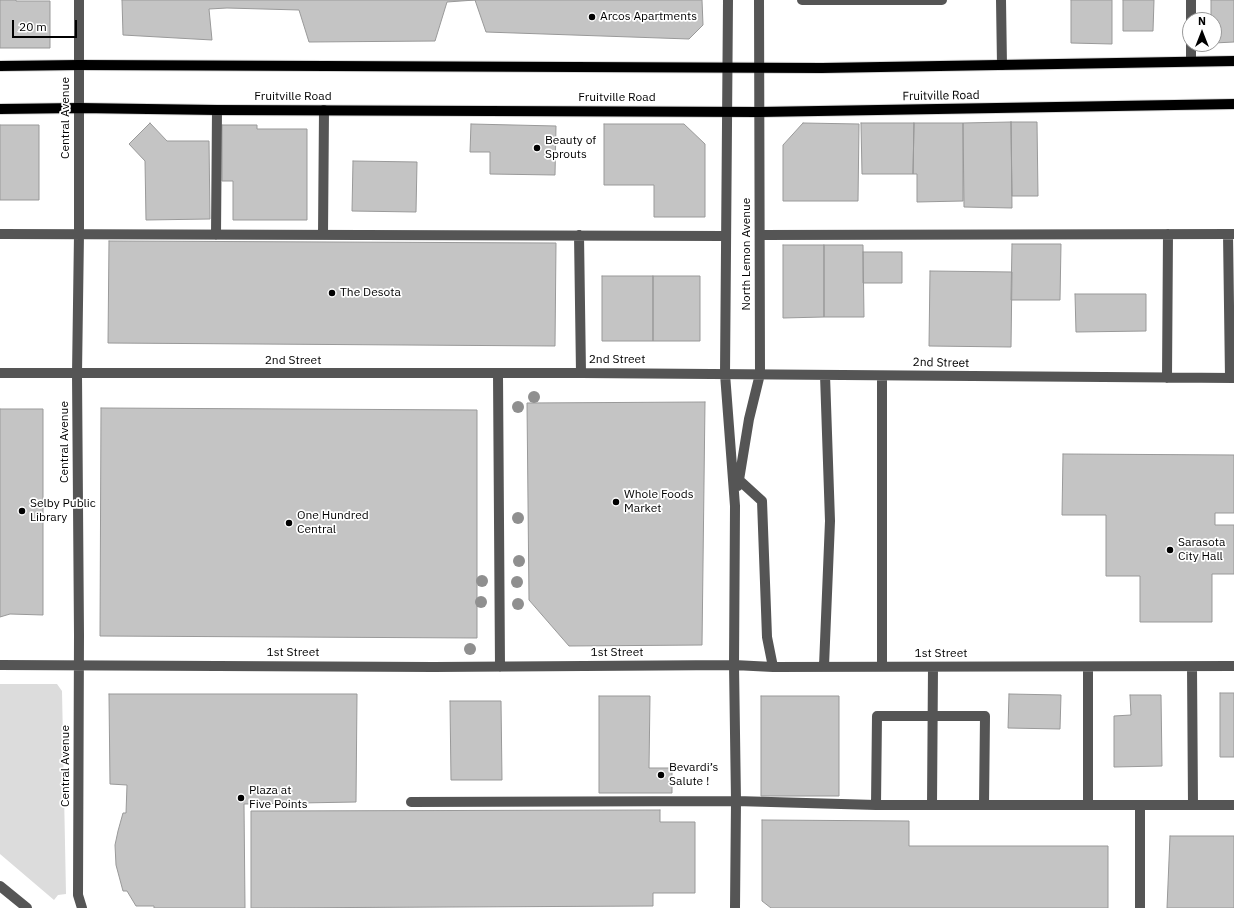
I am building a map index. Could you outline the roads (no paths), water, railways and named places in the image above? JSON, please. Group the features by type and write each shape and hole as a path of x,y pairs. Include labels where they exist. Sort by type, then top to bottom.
{"main road":[{"path":"0,66 822,68 1234,61"},
{"name":"Fruitville Road","path":"0,109 79,108 759,112 1234,104"}],"street":[{"name":"Central Avenue","path":"79,0 79,234 77,374 79,666 78,895 82,908"},
{"path":"728,0 725,374 735,506 735,908"},
{"name":"North Lemon Avenue","path":"735,506 749,419 760,374 759,0"},
{"path":"802,0 942,0"},
{"path":"1001,0 1002,65"},
{"path":"1191,0 1191,12"},
{"path":"1191,52 1191,62"},
{"path":"216,235 217,110"},
{"path":"323,235 324,110"},
{"path":"0,234 725,236"},
{"path":"1167,378 1168,234"},
{"path":"760,235 1231,234 1232,378"},
{"path":"579,235 581,373"},
{"name":"2nd Street","path":"0,373 581,373 1232,378"},
{"path":"498,374 500,666"},
{"path":"824,666 830,520 825,375"},
{"path":"882,376 882,667"},
{"path":"739,480 762,501 767,637 773,667"},
{"name":"1st Street","path":"0,665 734,665 773,667 1234,666"},
{"path":"932,805 933,666"},
{"path":"1088,666 1088,805"},
{"path":"1192,666 1193,805"},
{"path":"876,805 877,716 985,716 984,805"},
{"path":"411,802 736,801 876,805 1234,805"},
{"path":"1140,805 1140,908"},
{"path":"0,886 27,908"}],"place":[{"name":"Arcos Apartments","path":"592,17"},
{"name":"Beauty of Sprouts","path":"537,148"},
{"name":"The Desota","path":"332,293"},
{"name":"Whole Foods Market","path":"616,502"},
{"name":"Selby Public Library","path":"22,511"},
{"name":"One Hundred Central","path":"289,523"},
{"name":"Sarasota City Hall","path":"1170,550"},
{"name":"Bevardi’s Salute !","path":"661,775"},
{"name":"Plaza at Five Points","path":"241,798"}]}
